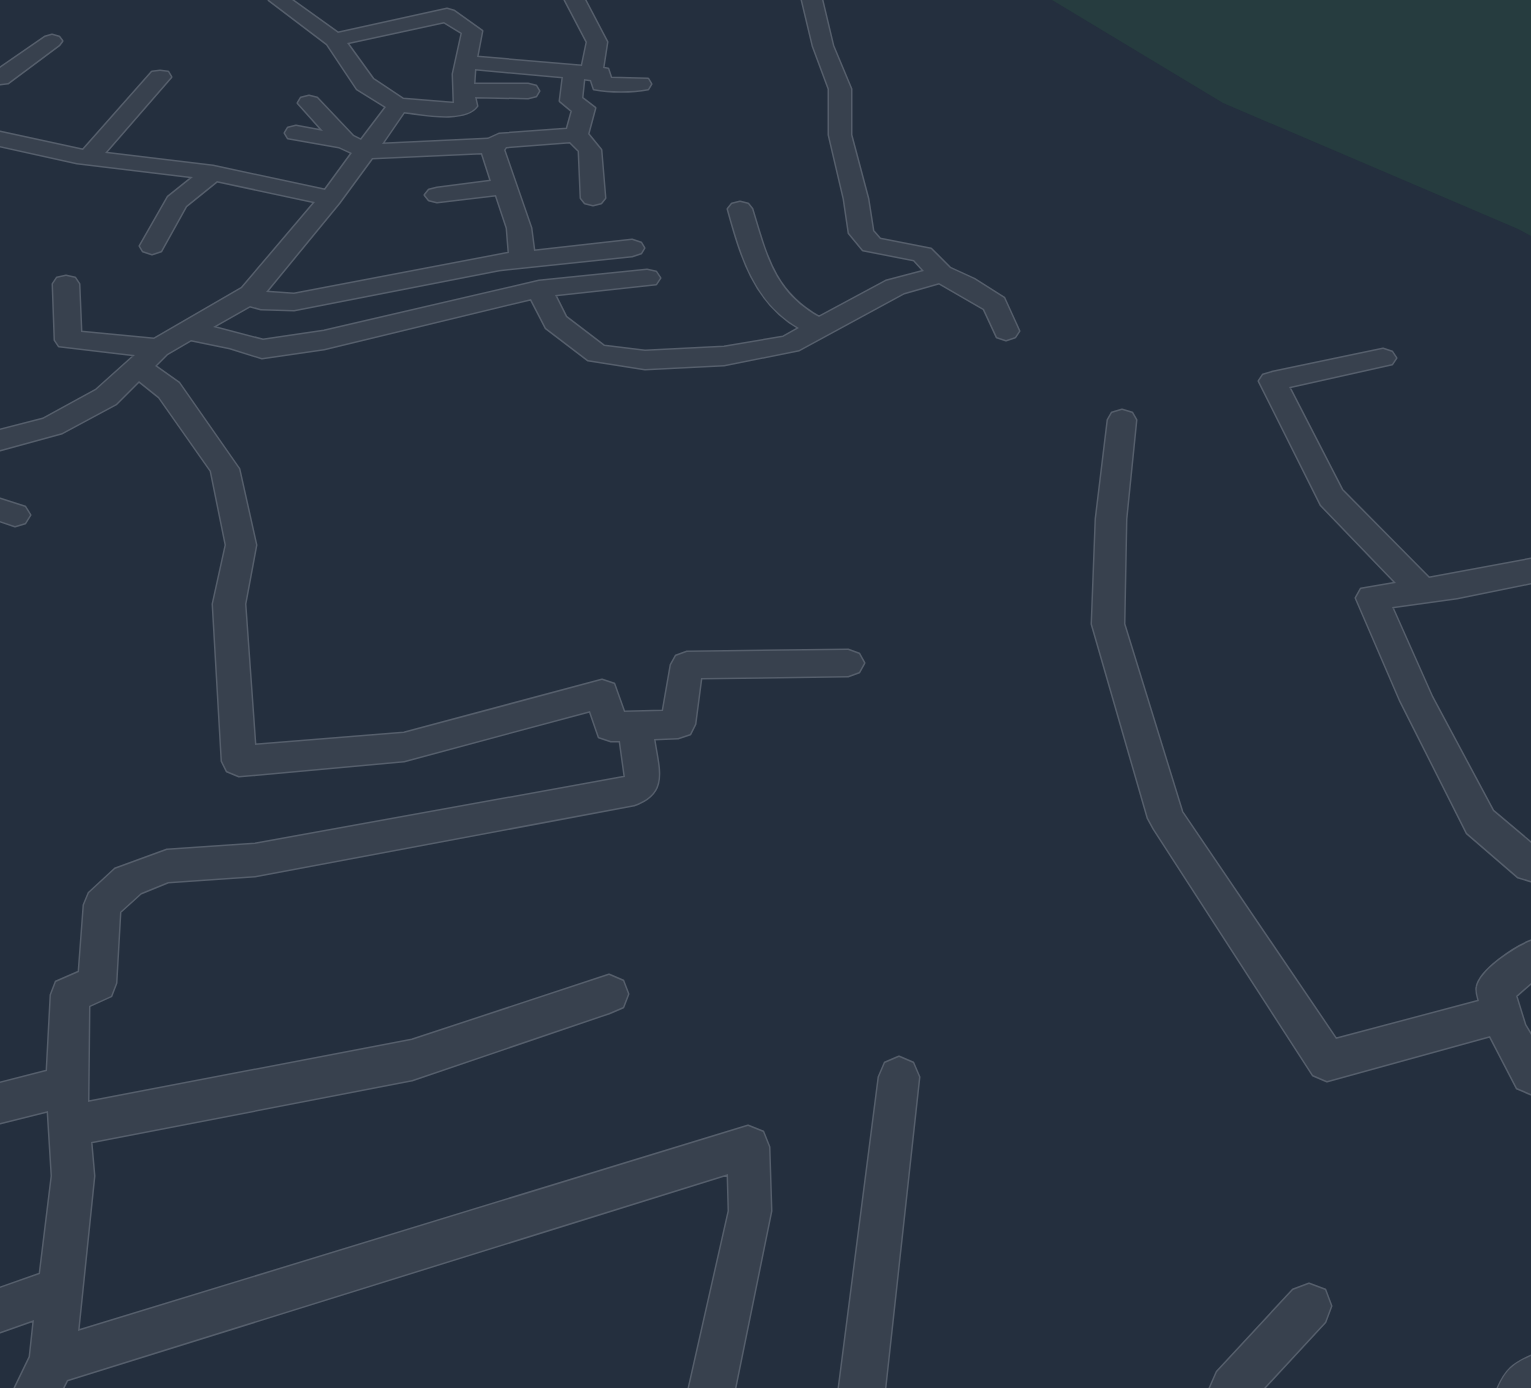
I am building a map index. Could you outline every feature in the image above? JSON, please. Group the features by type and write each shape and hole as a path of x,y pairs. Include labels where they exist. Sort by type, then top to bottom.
{"street":[{"path":"279,0 334,40 365,84 398,105 453,110 466,106 463,90 465,62 473,43 472,31 447,15 414,12 334,40"},
{"path":"575,0 597,42 571,101 584,108 576,135"},
{"path":"812,0 823,46 840,89 840,135 856,199 861,233 872,245 921,254 941,274 965,285 995,304 1006,331"},
{"path":"0,78 52,41"},
{"path":"465,62 600,74 602,84 640,84"},
{"path":"89,157 160,77"},
{"path":"463,90 528,91"},
{"path":"309,103 355,146"},
{"path":"0,440 52,426 106,397 148,357 186,331 251,294 331,198 355,146 398,105"},
{"path":"296,133 355,146 495,146"},
{"path":"522,259 519,228 492,150 499,141 576,135"},
{"path":"576,135 590,150 593,198"},
{"path":"0,140 89,157 213,173 331,198"},
{"path":"152,246 176,202 213,173"},
{"path":"436,195 504,187"},
{"path":"740,209 761,275 780,303 798,318 818,328"},
{"path":"251,294 261,301 294,302 522,259 632,248"},
{"path":"539,289 555,322 597,354 645,360 724,356 790,344 895,287 941,274"},
{"path":"186,331 262,348 324,340 539,289 647,278"},
{"path":"66,284 68,339 148,357 225,469 241,545 229,604 239,761 404,747 602,694 611,727 678,724 687,665 848,663"},
{"path":"1383,358 1273,381 1331,497 1423,591"},
{"path":"1122,420 1110,519 1108,624 1166,818 1327,1061 1502,1014"},
{"path":"1531,571 1372,598 1417,700 1480,822 1531,865"},
{"path":"635,726 642,777 641,784 634,790 255,860 167,866 128,881 102,905 97,983 70,995 66,1086 73,1176 60,1289 45,1375 748,1147 750,1211 712,1388"},
{"path":"1531,959 1495,989 1508,1033 1531,1074"},
{"path":"70,1126 412,1060 609,993"},
{"path":"862,1388 899,1077"},
{"path":"0,1103 66,1086"},
{"path":"0,1310 60,1289"},
{"path":"1233,1388 1309,1306"},
{"path":"1521,1388 1531,1379"}],"green space":[{"path":"1052,0 1531,0 1531,236 1223,103"}]}
